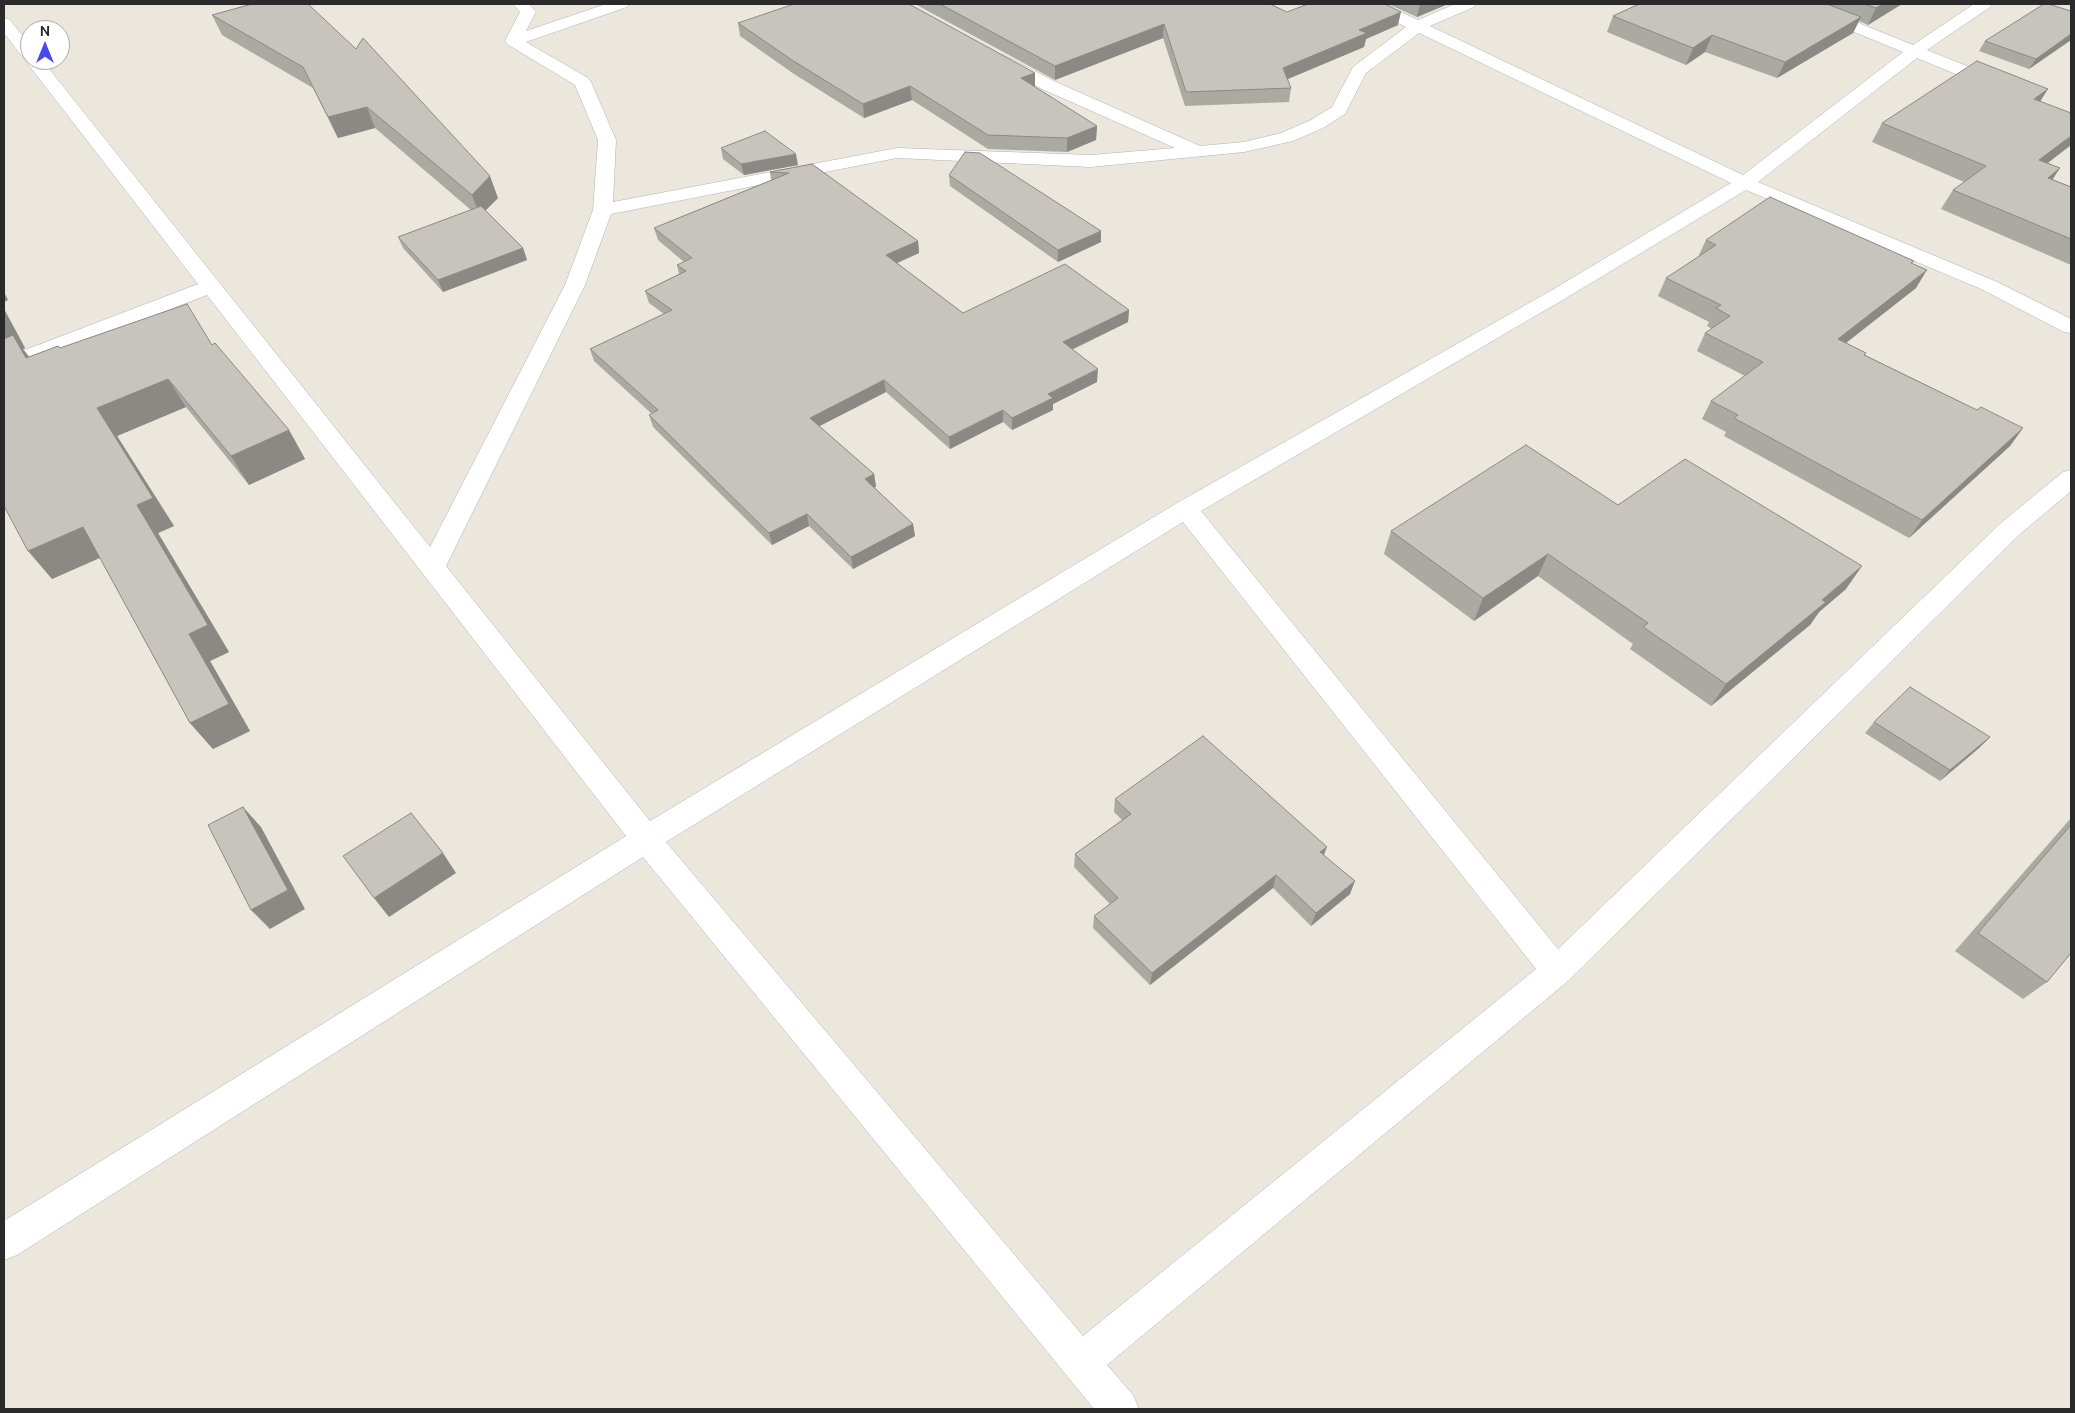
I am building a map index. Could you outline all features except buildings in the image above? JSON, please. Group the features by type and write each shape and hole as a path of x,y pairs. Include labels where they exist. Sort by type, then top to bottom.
{"street":[{"path":"513,41 528,12 521,4"},
{"path":"513,41 621,4"},
{"path":"1372,4 1744,183 1988,285 2071,327"},
{"path":"603,210 896,153 1091,161 1244,147 1287,137 1317,124 1338,110 1350,91 1359,71 1419,25 1468,4"},
{"path":"1799,4 2016,92"},
{"path":"4,1242 646,839 1186,509 1550,299 1744,183 1915,51 1984,4"},
{"path":"4,23 20,43"},
{"path":"432,568 575,286 603,210 607,140 582,82 513,41"},
{"path":"988,51 1048,85 1197,151"},
{"path":"41,70 646,839 1119,1409"},
{"path":"4,366 211,286"},
{"path":"1080,1362 1557,971 2012,528 2071,478"},
{"path":"1186,509 1557,971"}]}
